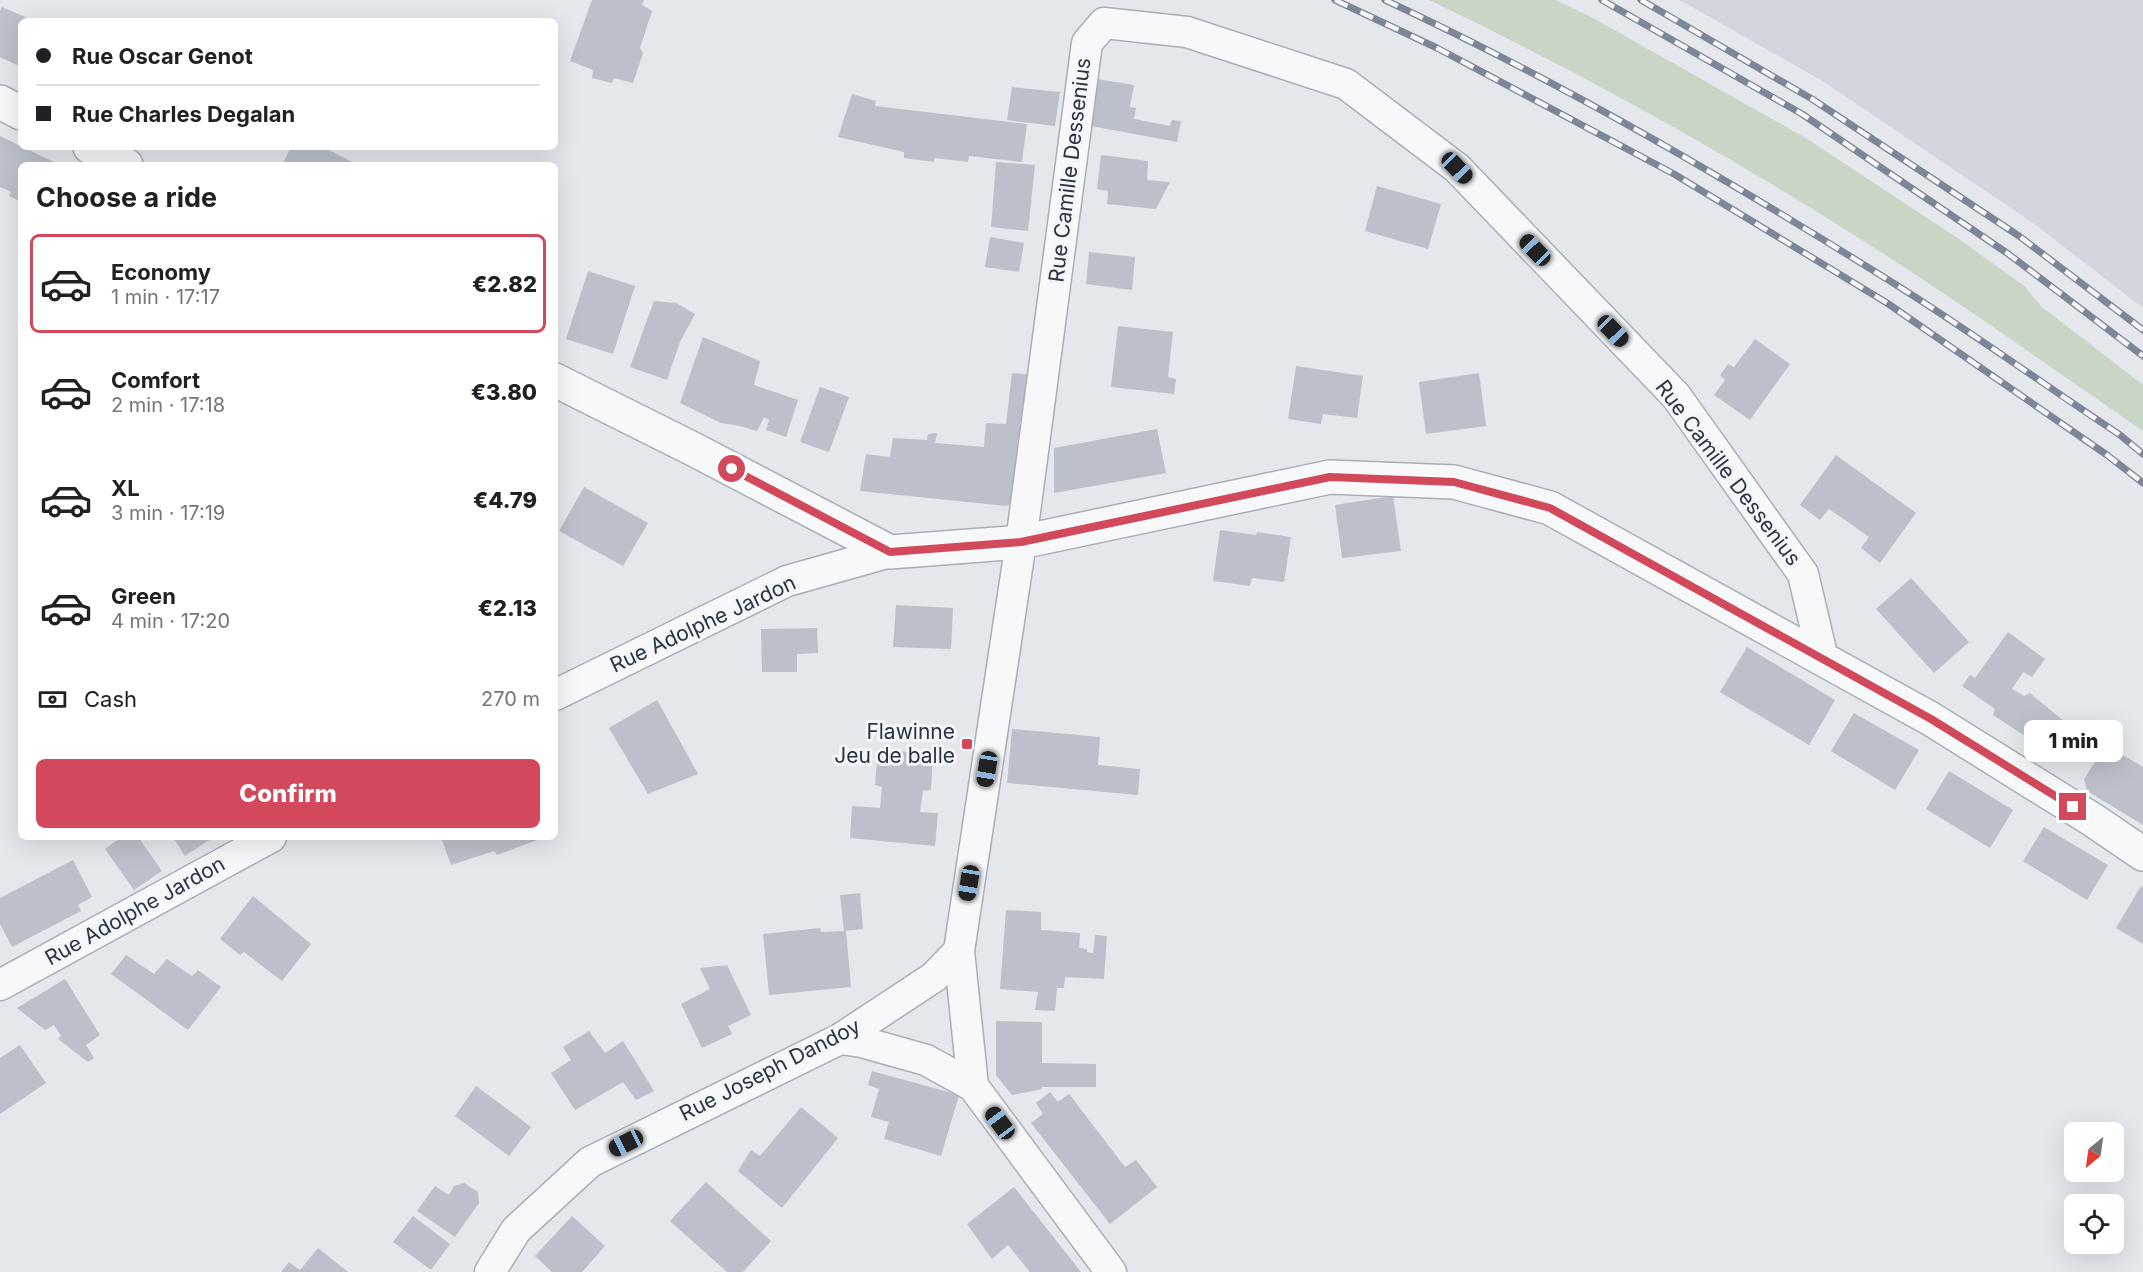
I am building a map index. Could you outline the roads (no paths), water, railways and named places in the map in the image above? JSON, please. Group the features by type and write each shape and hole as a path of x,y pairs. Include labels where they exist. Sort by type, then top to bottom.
{"street":[{"name":"Rue Camille Dessenius","path":"1021,542 1087,43 1104,23 1186,32 1346,84 1457,168 1676,396 1803,574 1823,658"},
{"path":"0,102 18,111"},
{"path":"96,150 120,162"},
{"path":"558,382 890,552 1021,542 1330,477 1454,482 1550,508 1931,719 2093,820 2143,854"},
{"path":"973,1086 959,951 1021,542"},
{"name":"Rue Adolphe Jardon","path":"558,694 787,581 890,552"},
{"name":"Rue Adolphe Jardon","path":"0,985 266,840"},
{"name":"Rue Joseph Dandoy","path":"490,1272 516,1230 590,1162 840,1038 934,978 959,951"},
{"path":"840,1038 926,1060 973,1086 1111,1272"}],"railway":[{"path":"1335,0 1437,48 1674,174 1887,303 2107,455 2143,483"},
{"path":"1385,0 1582,100 1773,209 1954,323 2120,435 2143,454"},
{"path":"1602,0 1802,114 2007,253 2143,356"},
{"path":"1641,0 1812,99 2019,236 2143,330"}],"place":[{"name":"Flawinne Jeu de balle","path":"967,744"}]}
